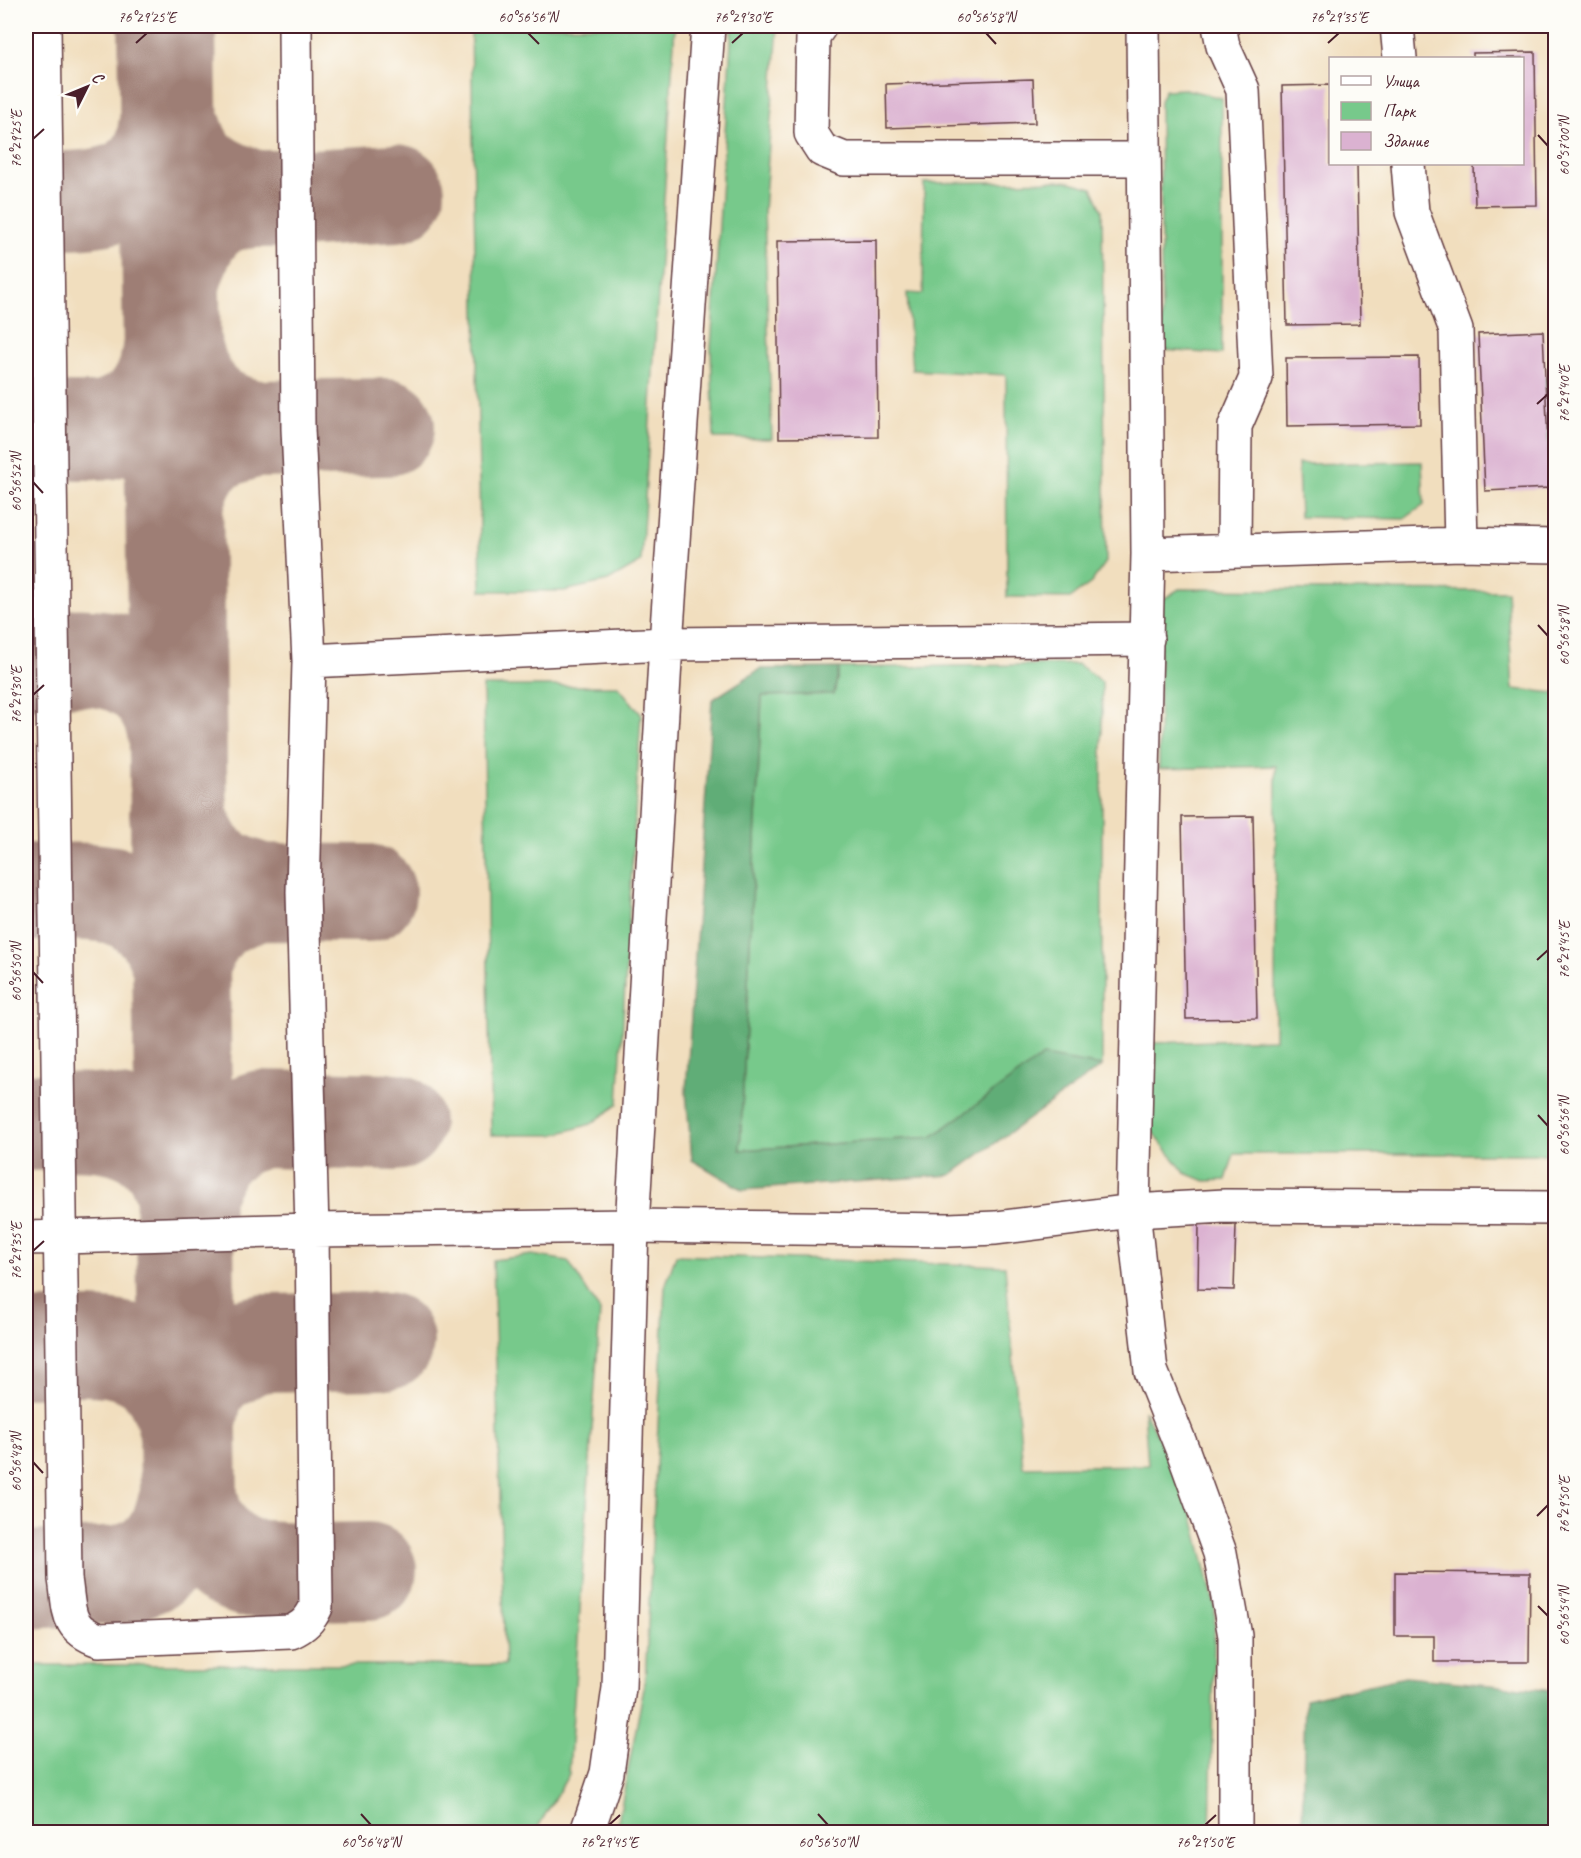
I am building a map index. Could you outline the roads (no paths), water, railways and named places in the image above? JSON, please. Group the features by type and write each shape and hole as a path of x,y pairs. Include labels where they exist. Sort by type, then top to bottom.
{"street":[{"path":"44,26 65,1580 70,1617 85,1635 99,1640 291,1632 304,1626 311,1619 316,1607 312,1230 303,892 309,661 298,429 296,26"},
{"path":"588,1833 607,1773 619,1688 632,1226 666,644 708,26"},
{"path":"820,26 813,36 811,133 822,150 844,159 1144,159"},
{"path":"1143,26 1148,554 1133,1211 1151,1371 1220,1553 1235,1636 1235,1833"},
{"path":"1219,26 1223,45 1243,90 1256,378 1235,426 1234,551"},
{"path":"1397,26 1400,57"},
{"path":"1408,165 1412,212 1456,330 1461,544"},
{"path":"1148,554 1461,544 1556,546"},
{"path":"309,661 666,644 1147,639"},
{"path":"26,1238 312,1230 632,1226 949,1230 996,1227 1133,1211 1225,1206 1556,1208"}]}
